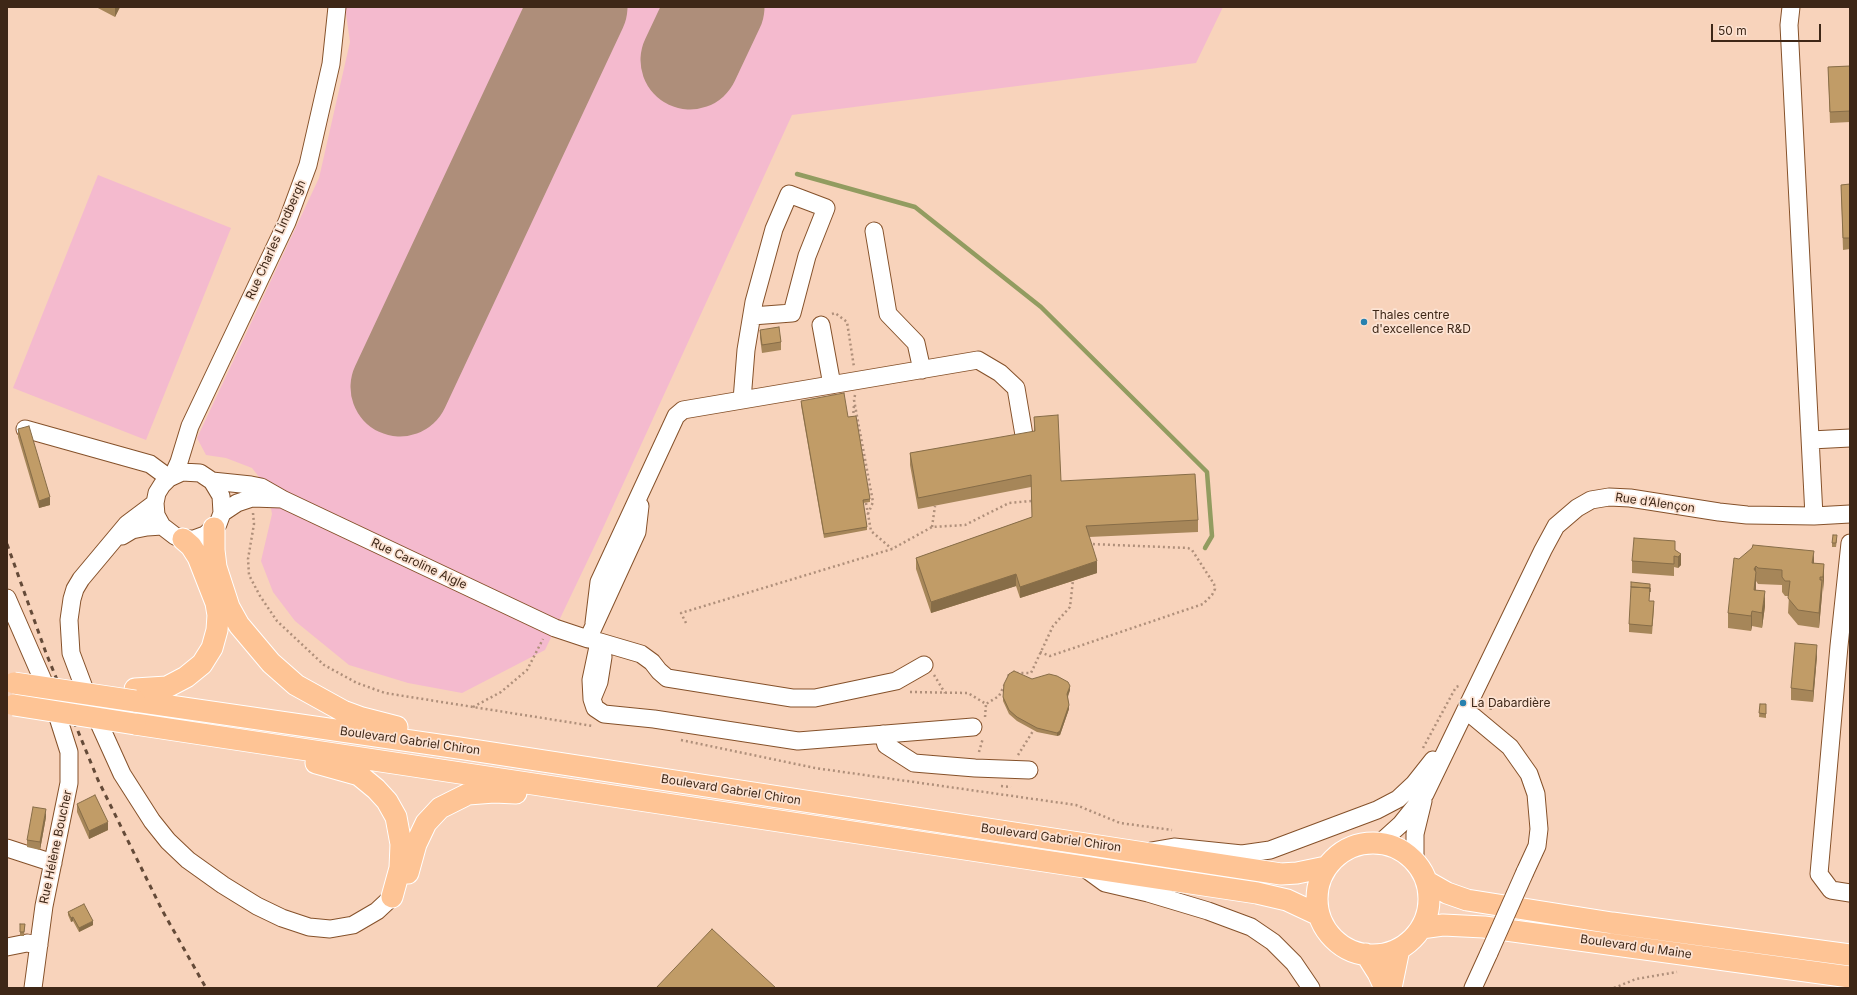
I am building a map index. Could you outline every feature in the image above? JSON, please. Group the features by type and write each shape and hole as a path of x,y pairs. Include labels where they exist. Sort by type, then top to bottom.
{"main road":[{"path":"218,521 214,550 216,567 229,607 238,625 271,663 296,685 343,711 362,718 444,738 459,748"},
{"path":"11,682 135,695 167,687 186,677 202,664 212,648 217,630 218,615 216,603 198,558 183,539"},
{"name":"Boulevard Gabriel Chiron","path":"135,695 459,748 1148,852 1281,874 1297,873 1326,867"},
{"name":"Boulevard Gabriel Chiron","path":"11,705 1257,893 1287,900 1319,915"},
{"path":"177,730 224,746 327,766 359,775 388,801 396,817 401,844 400,868 392,897"},
{"path":"392,897 408,872 416,844 426,822 440,808 454,800 468,794 494,792 551,796 582,792"},
{"path":"1364,843 1380,843 1393,846 1405,852 1415,861 1426,881 1429,897 1427,913 1421,928 1408,943 1399,949 1383,954 1366,954 1350,950 1336,942 1326,930 1319,915 1316,903 1320,878 1326,867 1336,856 1350,847 1364,843"},
{"name":"Boulevard du Maine","path":"1426,881 1447,893 1467,900 1612,923 1850,956"},
{"name":"Boulevard du Maine","path":"1421,928 1444,925 1484,927 1850,977"},
{"path":"1391,988 1399,949"},
{"path":"1366,954 1378,973 1385,988"}],"street":[{"name":"Rue Charles Lindbergh","path":"171,477 190,426 286,222 308,165 332,64 337,7"},
{"path":"1791,7 1789,25 1812,440 1814,516"},
{"path":"742,400 746,350 752,316 774,230 789,194 826,208 807,256 792,313 752,316"},
{"path":"874,231 888,314 916,343 922,370"},
{"path":"821,325 832,385"},
{"path":"973,727 798,741 654,719 610,715 595,708 592,699 598,682 602,657 594,640 594,623 599,582 676,416 683,410 978,360 1000,373 1016,388 1025,441"},
{"path":"25,429 150,464 171,477"},
{"path":"1812,440 1850,438"},
{"path":"186,439 189,451 206,477 221,496 218,521 205,535 194,539 183,539 175,536 162,526 156,515 155,503 162,485 171,477 191,472 206,477"},
{"name":"Rue Caroline Aigle","path":"206,477 260,487 282,499 552,626 641,654 652,662 667,678 792,698 815,698 896,681 924,665"},
{"name":"Rue Caroline Aigle","path":"218,521 237,503 252,498 282,499"},
{"name":"Rue d’Alençon","path":"1425,794 1543,550 1556,526 1577,508 1591,500 1603,498 1630,498 1718,512 1814,516 1850,514"},
{"path":"155,503 127,524 99,556 75,589 69,620 71,653 89,701 122,774 152,821 168,841 188,860 222,886 282,918 309,927 330,929 353,925 377,911 392,897"},
{"path":"116,538 132,530 162,526"},
{"path":"1850,543 1844,646 1830,746 1819,874 1831,890 1850,893"},
{"name":"Rue Hélène Boucher","path":"7,598 55,708 69,752 69,783 44,906 33,988"},
{"path":"1465,711 1510,747 1529,774 1536,794 1539,829 1537,846 1473,988"},
{"path":"883,734 886,744 914,763 974,768 1029,770"},
{"path":"1148,852 1174,847 1242,854 1270,850 1377,810 1398,799 1414,784 1431,761 1446,750"},
{"path":"1380,843 1401,824 1425,794"},
{"path":"1415,861 1415,834 1425,794"},
{"path":"7,848 53,863"},
{"path":"1082,867 1105,883 1163,897 1208,911 1251,927 1278,947 1294,963 1311,988"},
{"path":"7,947 27,943 39,945"}],"path":[{"path":"852,420 854,400"},
{"path":"252,498 254,524 249,546 249,575 260,596 276,621 324,665 357,683 385,693 473,707 501,692 527,670 552,626"},
{"path":"686,623 682,613 892,549 932,526 965,525 1008,503 1031,501"},
{"path":"866,503 871,531 892,549"},
{"path":"932,526 934,506"},
{"path":"1040,652 1050,656 1203,604 1212,595 1215,589 1214,584 1192,550 1188,548 1090,544"},
{"path":"924,665 932,670 945,693"},
{"path":"1009,769 1033,731"}],"shaded area":[{"path":"345,7 1223,7 1196,63 792,115 597,541 545,650 462,693 408,683 349,665 295,621 273,592 261,561 272,514 267,487 252,468 226,458 206,455 197,438 319,178 350,42"},
{"path":"98,175 231,228 146,440 13,388"}],"building":[{"path":"1850,66 1850,111 1830,112 1828,67"},
{"path":"1850,184 1850,238 1843,238 1841,185"},
{"path":"779,327 781,342 762,345 760,330"},
{"path":"844,393 848,417 856,416 870,499 863,500 867,527 824,534 801,401"},
{"path":"1058,415 1061,481 1195,474 1198,520 1086,526 1097,561 1020,587 1016,574 931,602 916,558 1032,517 1031,475 918,498 910,453 1035,431 1034,417"},
{"path":"29,426 50,497 39,501 18,429"},
{"path":"1833,535 1837,535 1836,543 1832,543"},
{"path":"1634,538 1675,541 1675,550 1681,554 1678,557 1674,556 1674,564 1632,561"},
{"path":"1753,545 1814,551 1812,563 1824,564 1823,577 1820,577 1820,580 1822,580 1819,613 1798,610 1788,598 1790,581 1785,581 1782,577 1782,570 1758,568 1756,566 1754,569 1756,572 1754,590 1765,591 1762,613 1752,611 1751,616 1728,613 1734,558 1739,559 1752,548"},
{"path":"1631,582 1650,584 1650,588 1631,587"},
{"path":"1631,587 1650,588 1649,601 1654,601 1652,626 1629,624"},
{"path":"1795,643 1817,645 1813,691 1791,688"},
{"path":"1014,671 1032,679 1049,674 1057,676 1068,682 1070,686 1067,694 1069,705 1060,731 1057,733 1037,728 1017,717 1009,710 1003,697 1004,684 1009,674"},
{"path":"1760,704 1766,704 1766,714 1759,713"},
{"path":"95,795 108,822 89,831 77,804"},
{"path":"33,807 46,809 40,842 27,840"},
{"path":"84,904 93,921 79,928 73,917 71,918 68,912"},
{"path":"20,924 25,924 24,932 20,932"},
{"path":"712,929 776,988 656,988"}],"waterway":[{"path":"797,174 915,207 1041,307 1207,472 1212,536 1205,548"}],"runway":[{"path":"400,387 578,7"},
{"path":"690,60 715,7"}],"railway":[{"path":"7,544 46,653 98,780 162,910 206,988"}],"place":[{"name":"Thales centre d'excellence R&D","path":"1364,322"},
{"name":"La Dabardière","path":"1463,703"}]}
